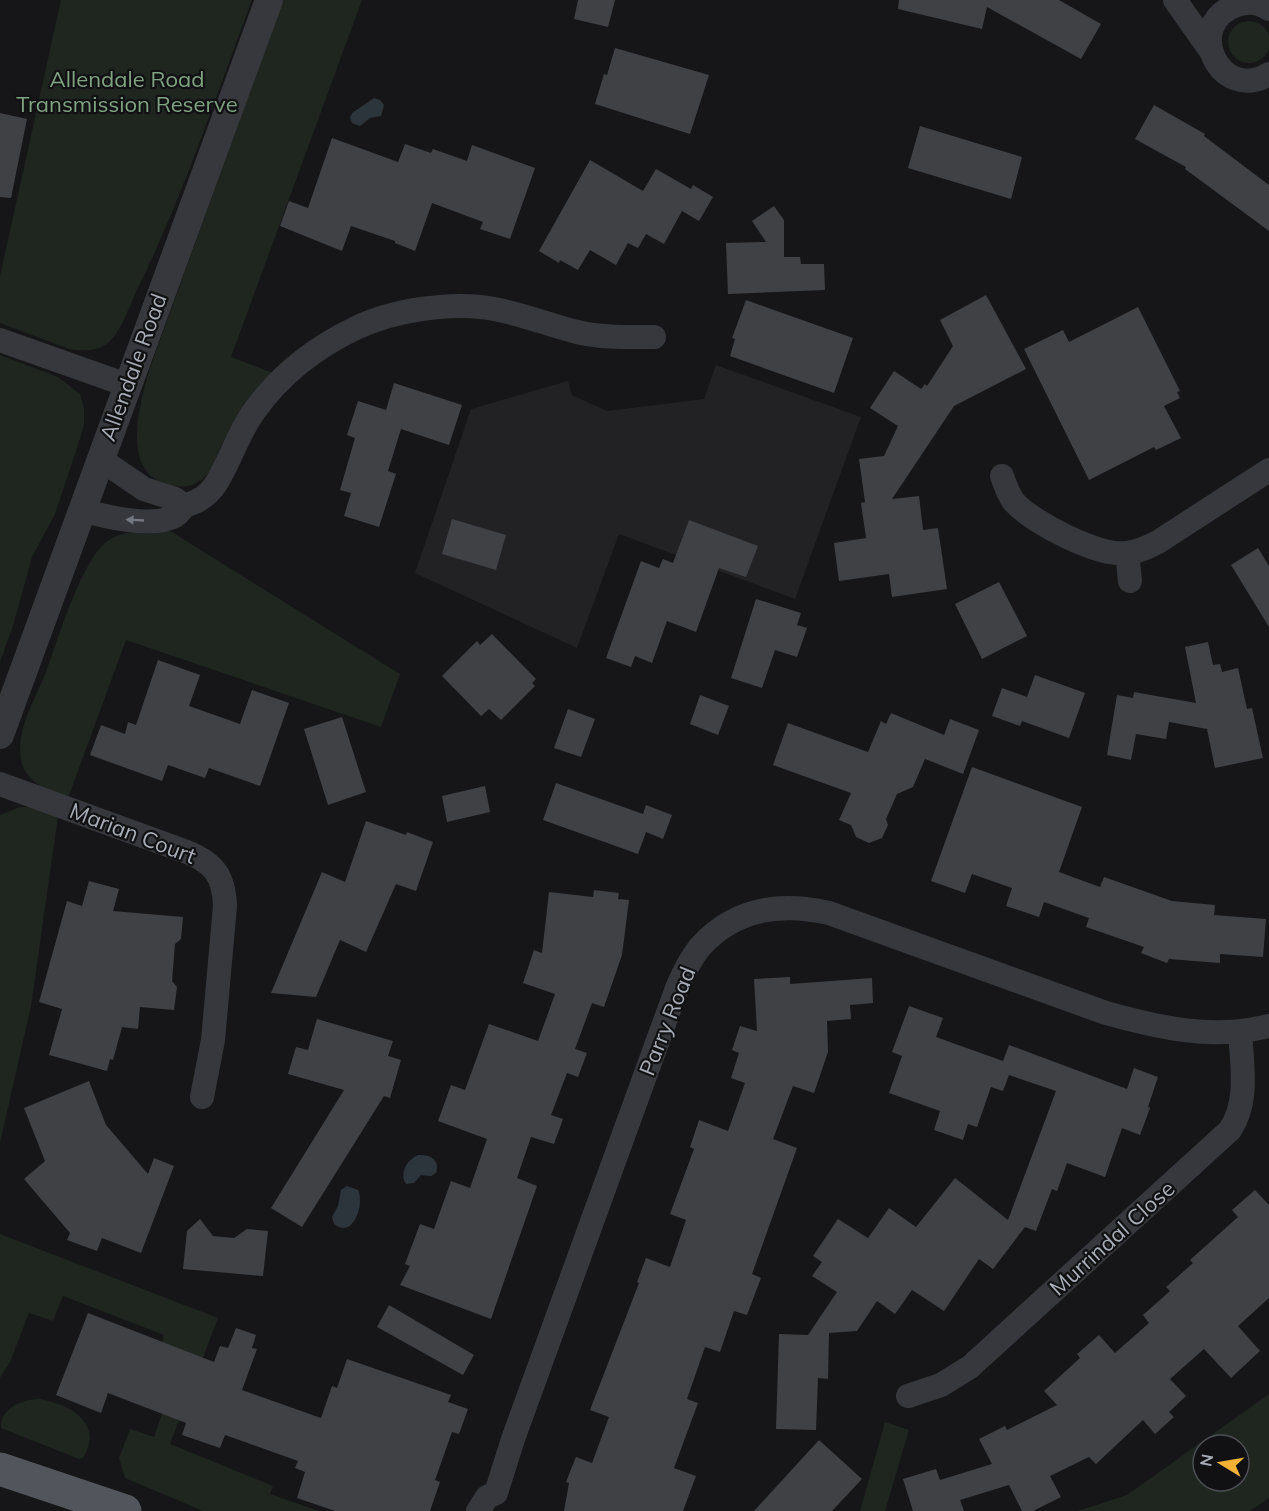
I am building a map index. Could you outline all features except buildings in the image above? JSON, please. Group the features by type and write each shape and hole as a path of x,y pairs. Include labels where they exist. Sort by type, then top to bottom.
{"main road":[{"path":"0,1468 125,1511"}],"street":[{"name":"Allendale Road","path":"0,735 269,0"},
{"path":"1175,0 1222,71 1242,80 1269,97"},
{"path":"1217,0 1257,4"},
{"path":"1210,51 1213,26 1220,15 1230,7 1257,4"},
{"path":"1242,80 1254,80 1269,74"},
{"path":"82,510 113,518 150,520 174,517 185,506 207,495 216,484 243,428 278,383 321,347 358,327 390,316 425,309 460,306 491,308 578,332 654,338"},
{"path":"0,340 127,385"},
{"path":"100,459 144,489 175,499 185,506"},
{"path":"1002,476 1014,501 1039,521 1093,548 1110,553 1127,553 1144,549 1158,542 1269,470"},
{"path":"1127,553 1130,581"},
{"name":"Marian Court","path":"0,784 188,852 202,858 212,866 220,878 225,891 225,906 213,1040 202,1097"},
{"name":"Parry Road","path":"478,1511 487,1497 500,1502 513,1439 677,988 687,966 699,948 733,921 756,911 781,907 812,909 829,913 1128,1019 1174,1030 1240,1032 1269,1026"},
{"name":"Murrindal Close","path":"908,1396 941,1385 970,1367 1230,1130 1238,1119 1243,1088 1240,1032"}],"shaded area":[{"path":"374,98 380,100 384,105 381,116 370,118 360,126 352,123 350,118 352,113"},
{"path":"716,365 861,417 795,599 619,534 577,648 415,573 471,409 568,381 572,395 607,411 704,399"},
{"path":"418,1155 427,1156 435,1161 436,1173 431,1176 421,1175 414,1183 406,1184 403,1176 405,1167"},
{"path":"347,1186 358,1190 360,1203 352,1224 341,1228 334,1224 332,1217 338,1206 341,1190"}],"green space":[{"name":"Allendale Road Transmission Reserve","path":"61,0 252,0 183,186 124,320 109,342 100,348 90,350 69,349 0,323 0,276"},
{"path":"283,0 362,0 231,357 273,373 231,428 206,476 190,486 172,486 150,475 142,463 137,432 142,398 150,368"},
{"path":"1249,21 1257,22 1264,27 1269,34 1269,50 1264,57 1257,62 1249,63 1241,62 1234,57 1229,50 1228,42 1229,34 1234,27 1241,22"},
{"path":"0,355 58,377 80,394 84,408 84,425 55,514 32,557 13,626 0,662"},
{"path":"167,529 400,674 381,727 126,640 68,798 47,789 29,777 20,756 22,732 71,603 87,568 105,543 112,538 134,532"},
{"path":"20,807 33,807 58,816 31,1006 0,1143 0,815"},
{"path":"0,1234 218,1318 170,1444 273,1486 270,1494 319,1511 203,1511 125,1478 119,1458 130,1429 154,1437 162,1414 167,1415 190,1353 162,1342 164,1335 63,1296 53,1321 29,1313 10,1362 0,1378"},
{"path":"1269,1394 1269,1498 1250,1511 1078,1511 1127,1495 1191,1449 1191,1493 1251,1493 1251,1433 1214,1433"},
{"path":"40,1399 73,1411 87,1426 90,1435 83,1458 79,1459 1,1428 4,1415 14,1406"},
{"path":"885,1422 909,1430 885,1511 860,1511"}]}
